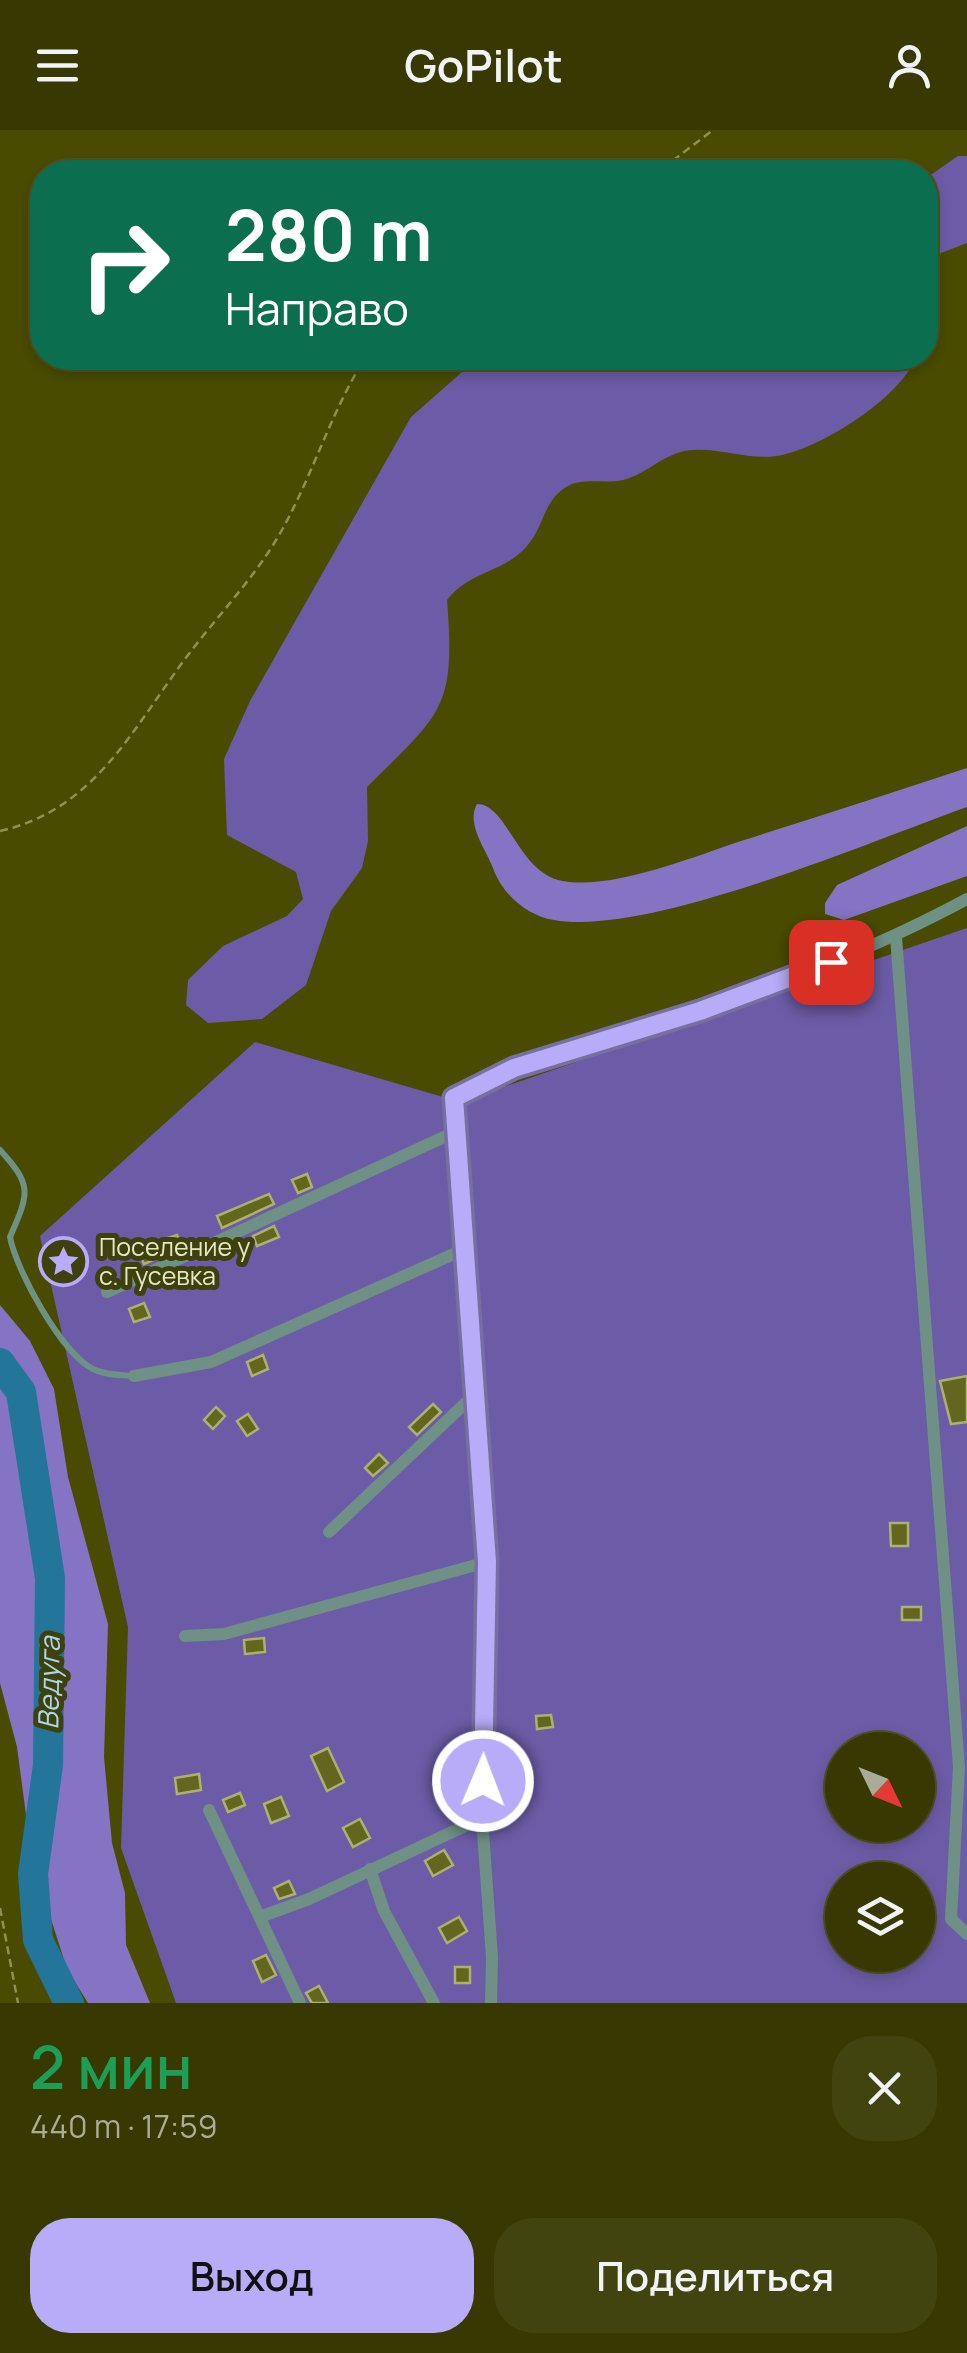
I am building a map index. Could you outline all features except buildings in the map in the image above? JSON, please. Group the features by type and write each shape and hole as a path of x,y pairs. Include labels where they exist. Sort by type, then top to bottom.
{"street":[{"path":"490,2003 492,1957 482,1818 487,1562 454,1098 514,1068 700,1011 896,937 967,899"},
{"path":"896,937 959,1767 951,1918 967,1934"},
{"path":"107,1292 454,1132"},
{"path":"134,1376 211,1362 465,1249"},
{"path":"329,1532 474,1395"},
{"path":"186,1636 224,1634 487,1562"},
{"path":"209,1810 300,2003"},
{"path":"260,1917 482,1818"},
{"path":"370,1869 384,1911 434,2003"}],"lane":[{"path":"0,1150 25,1178 26,1195 10,1236 41,1309 74,1354 92,1369 134,1376"}],"path":[{"path":"674,160 713,130"},
{"path":"0,832 27,825 60,809 119,755 282,530 357,370"},
{"path":"0,1908 18,2003"}],"shaded area":[{"path":"958,156 967,156 967,243 941,253 938,260 938,170"},
{"path":"464,370 909,370 894,389 856,420 793,452 766,457 692,450 623,480 570,485 554,497 533,538 518,555 466,583 447,600 449,665 445,688 427,724 367,787 368,841 362,868 331,911 306,985 262,1019 208,1023 186,1005 188,980 223,946 287,916 303,899 296,872 227,835 224,759 250,701 411,417"},
{"path":"967,768 967,807 760,883 645,914 595,921 544,918 517,902 497,878 474,820 477,804 488,807 524,854 548,876 583,883 605,881 677,863"},
{"path":"967,826 967,876 844,920 825,914 825,903 837,885"},
{"path":"967,928 967,2003 176,2003 121,1848 128,1627 40,1236 255,1042 460,1102"},
{"path":"0,1305 30,1341 54,1389 68,1477 108,1624 104,1757 112,1843 125,1893 126,1945 150,2003 88,2003 67,1969 32,1860 17,1747 0,1683"}],"waterway":[{"name":"Ведуга","path":"0,1363 21,1392 50,1578 48,1765 33,1874 38,1940 69,2003"}],"place":[{"name":"Поселение у с. Гусевка","path":"64,1261"}],"route":[{"path":"483,1781 487,1562 454,1098 514,1068 700,1011 831,962"}]}
